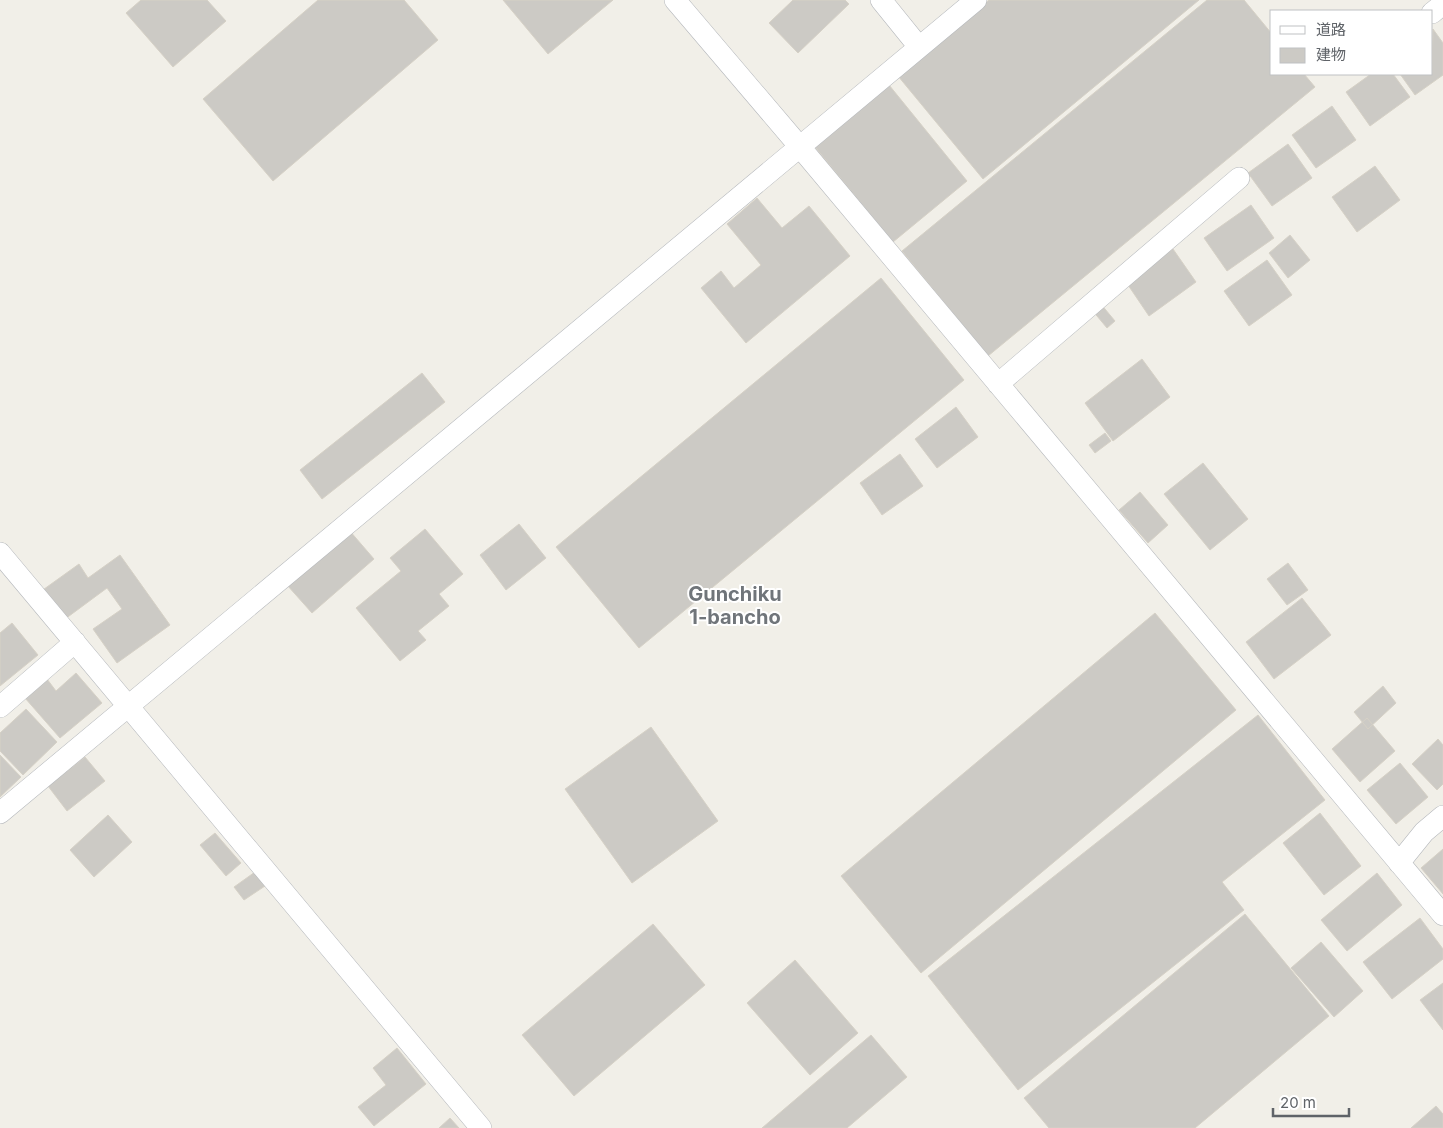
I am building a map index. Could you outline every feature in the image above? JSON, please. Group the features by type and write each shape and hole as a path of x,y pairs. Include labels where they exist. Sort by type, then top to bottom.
{"street":[{"path":"675,0 800,146 1443,915"},
{"path":"881,0 920,47"},
{"path":"0,813 976,0"},
{"path":"1433,12 1443,4"},
{"path":"998,384 1240,178"},
{"path":"0,553 480,1128"},
{"path":"0,707 75,642"},
{"path":"1399,863 1424,832 1443,816"}],"building":[{"path":"141,0 207,0 226,21 173,67 126,13"},
{"path":"318,0 404,0 438,40 273,181 203,99"},
{"path":"503,0 613,0 548,54"},
{"path":"793,0 845,0 849,4 798,53 769,23"},
{"path":"989,0 1199,0 983,179 898,76"},
{"path":"1207,0 1244,0 1270,32 1270,75 1305,75 1315,87 988,356 902,251"},
{"path":"1433,29 1443,43 1443,75 1415,95 1401,75 1433,75"},
{"path":"1370,75 1394,75 1410,97 1370,126 1346,92"},
{"path":"889,85 967,181 893,242 815,147"},
{"path":"1332,106 1356,140 1316,168 1292,135"},
{"path":"1288,144 1312,178 1272,206 1248,173"},
{"path":"1375,166 1400,200 1357,232 1332,197"},
{"path":"757,198 782,228 809,206 850,256 746,343 701,288 721,271 734,288 761,265 727,224"},
{"path":"1251,205 1274,238 1227,271 1204,238"},
{"path":"1290,235 1310,260 1288,278 1269,253"},
{"path":"1173,249 1196,282 1149,316 1126,282"},
{"path":"1267,260 1292,295 1249,326 1224,291"},
{"path":"881,278 964,380 639,648 556,547"},
{"path":"1100,303 1115,321 1107,328 1092,310"},
{"path":"1142,359 1170,397 1113,441 1085,403"},
{"path":"422,373 445,402 322,499 300,470"},
{"path":"956,407 978,437 937,468 915,439"},
{"path":"1105,433 1111,441 1095,453 1089,445"},
{"path":"900,454 923,486 882,515 860,483"},
{"path":"1203,463 1248,519 1210,550 1164,494"},
{"path":"1140,492 1168,525 1148,543 1119,510"},
{"path":"519,524 546,558 506,590 480,555"},
{"path":"425,529 463,574 439,594 449,606 418,631 426,640 400,661 356,608 401,571 390,558"},
{"path":"349,530 374,559 312,613 287,585"},
{"path":"120,555 170,625 117,663 93,629 122,609 107,588 61,622 40,592 79,564 88,578"},
{"path":"1288,563 1308,590 1287,605 1267,579"},
{"path":"1302,598 1331,635 1274,679 1246,642"},
{"path":"1155,613 1236,710 921,973 841,876"},
{"path":"12,623 38,655 0,686 0,633"},
{"path":"76,673 102,703 60,738 25,698 47,679 56,691"},
{"path":"1383,686 1396,703 1368,729 1354,712"},
{"path":"26,709 57,742 23,775 0,751 0,733"},
{"path":"1258,715 1325,800 1222,882 1244,910 1018,1090 928,976"},
{"path":"1367,718 1395,751 1360,782 1332,749"},
{"path":"651,727 718,821 632,883 565,789"},
{"path":"1438,739 1443,745 1443,784 1437,790 1412,764"},
{"path":"0,755 21,777 0,797"},
{"path":"85,757 105,781 67,811 48,786"},
{"path":"1400,763 1428,797 1396,824 1367,790"},
{"path":"1320,813 1361,866 1324,895 1283,843"},
{"path":"108,815 132,842 94,877 70,850"},
{"path":"215,833 241,863 226,876 200,845"},
{"path":"1443,849 1443,894 1421,868"},
{"path":"255,872 265,886 244,900 234,887"},
{"path":"1377,873 1402,905 1347,951 1321,920"},
{"path":"1245,914 1329,1016 1195,1128 1049,1128 1024,1098"},
{"path":"1420,918 1443,949 1443,959 1392,999 1363,962"},
{"path":"653,924 705,985 574,1096 522,1035"},
{"path":"1321,942 1363,991 1334,1017 1291,968"},
{"path":"795,960 858,1033 810,1075 747,1003"},
{"path":"1443,983 1443,1030 1420,1000"},
{"path":"871,1035 907,1077 847,1128 762,1128"},
{"path":"397,1048 426,1084 374,1126 358,1107 386,1085 373,1068"},
{"path":"1436,1106 1443,1114 1443,1128 1411,1128"},
{"path":"450,1118 459,1128 439,1128"}],"district":[{"name":"Gunchiku 1-bancho","path":"735,606"}]}
